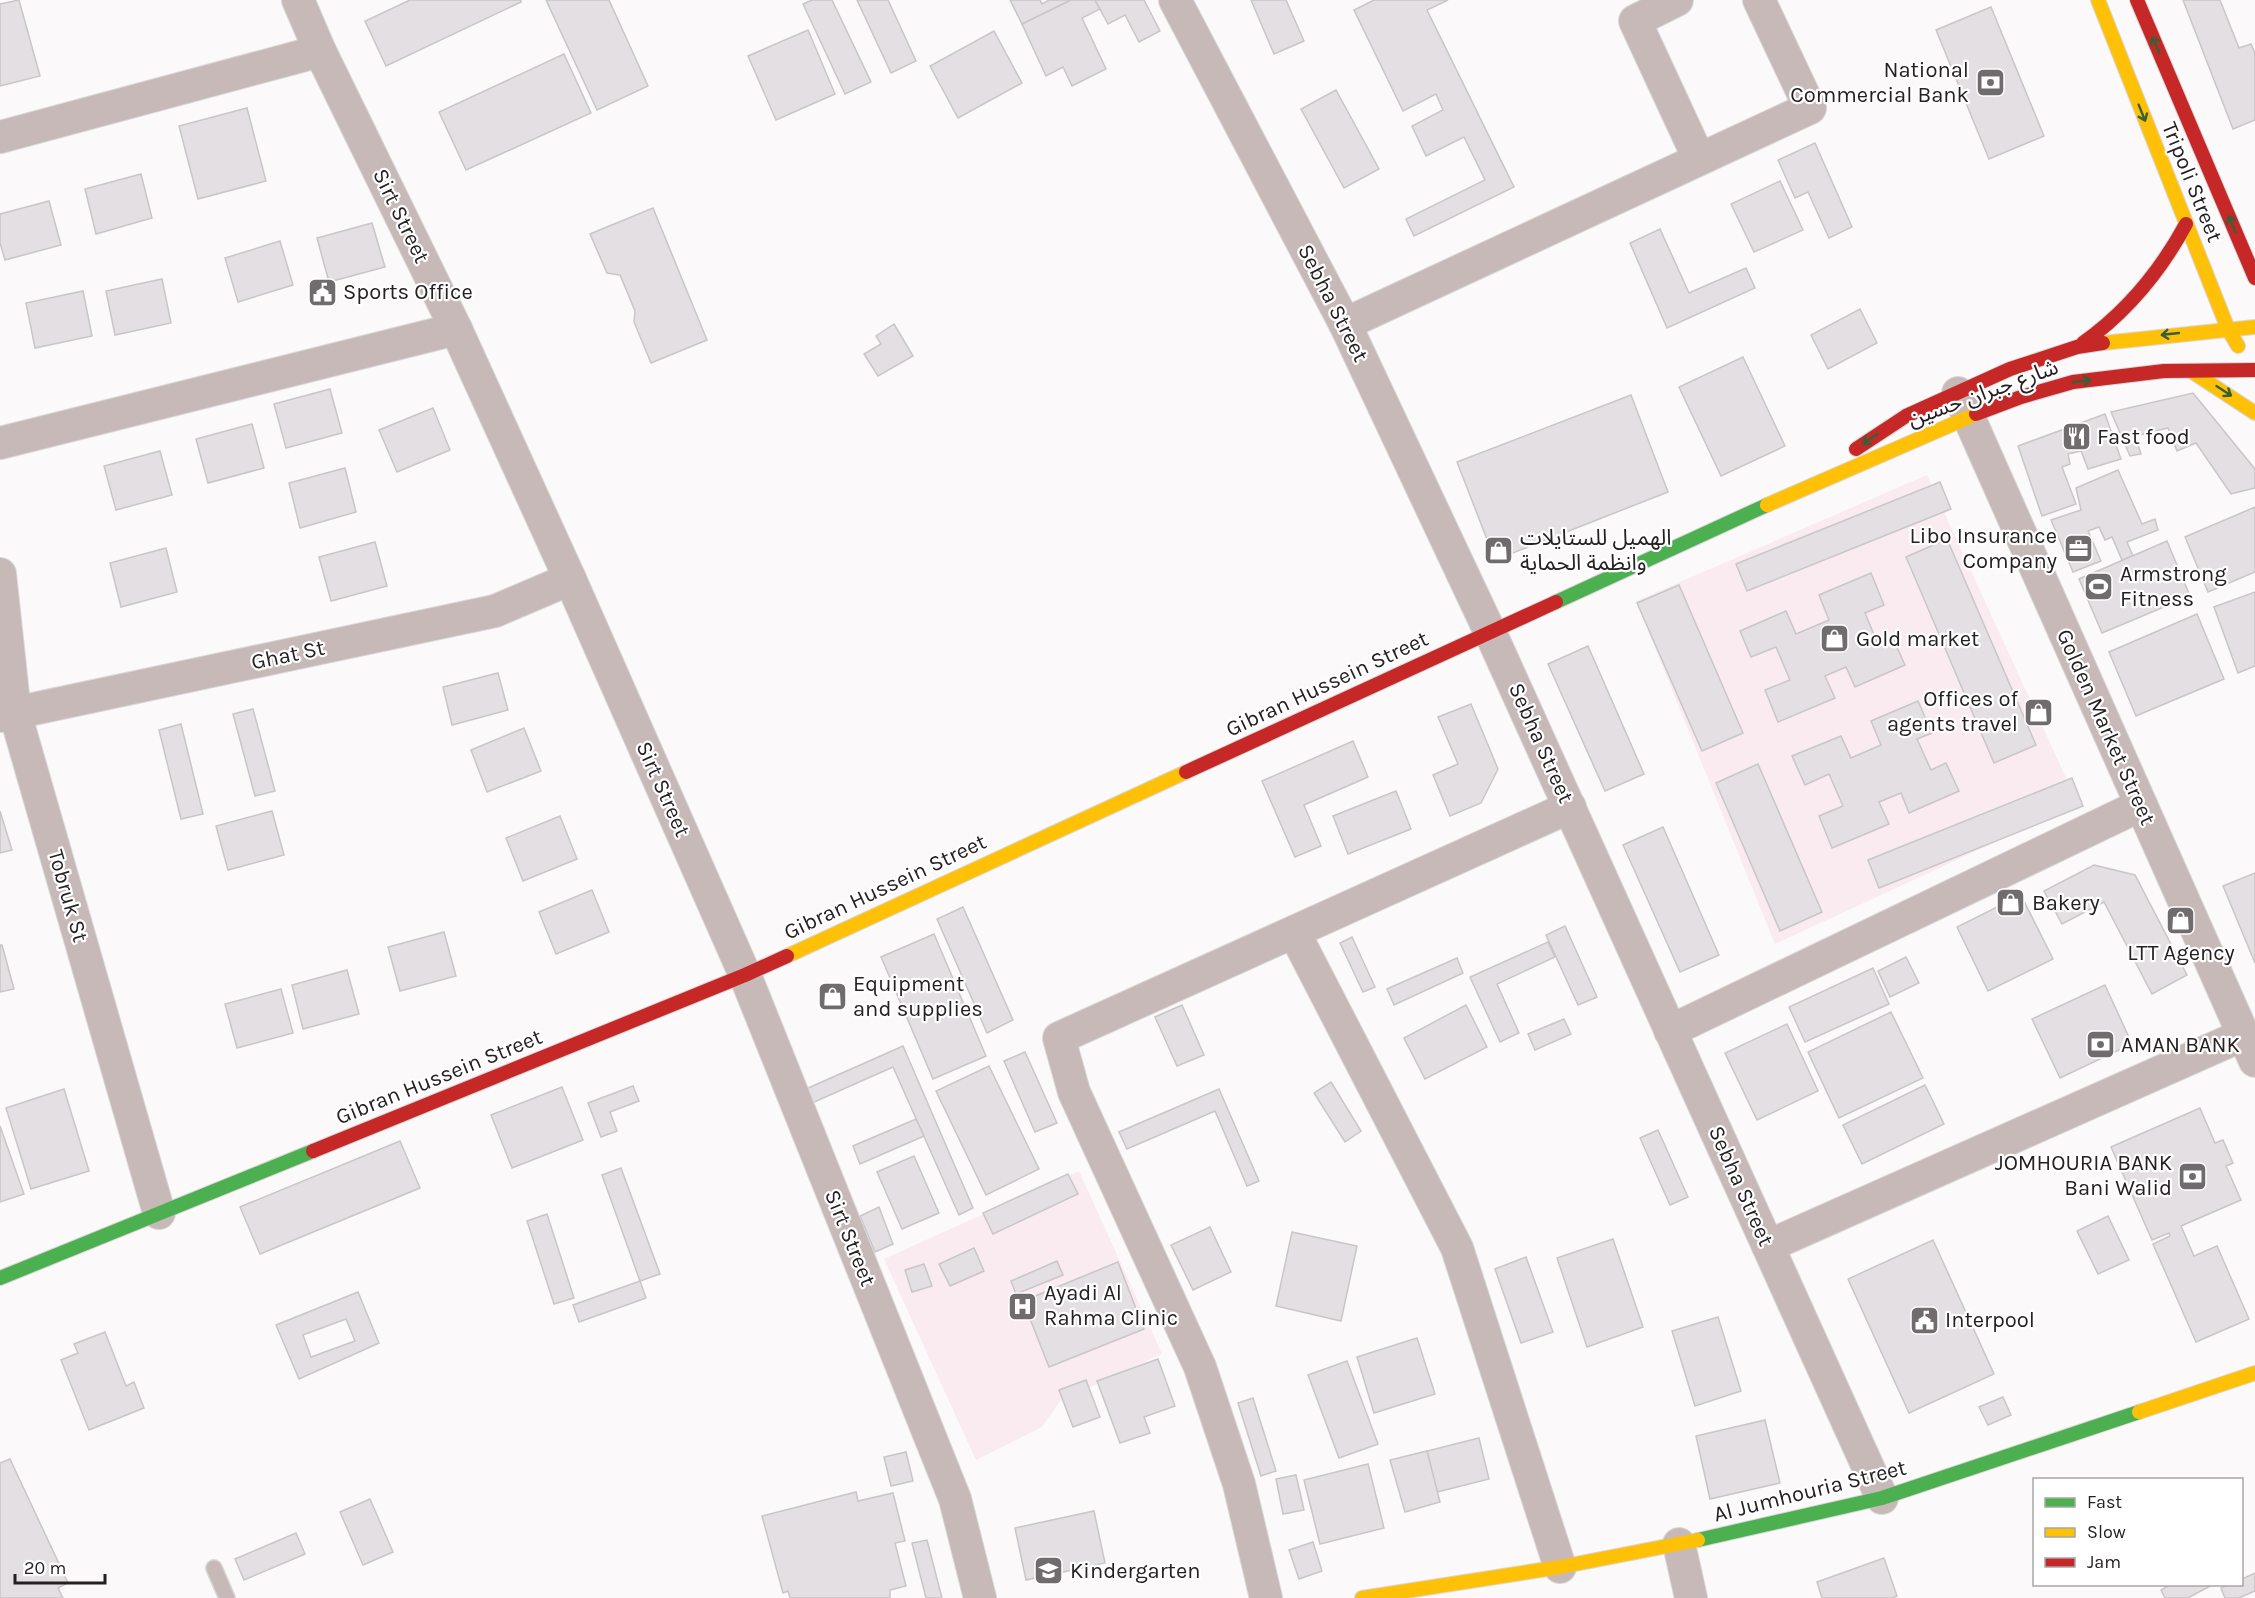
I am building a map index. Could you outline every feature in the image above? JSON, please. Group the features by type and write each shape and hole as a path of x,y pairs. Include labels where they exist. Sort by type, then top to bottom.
{"main road":[{"name":"Tripoli Street","path":"2098,0 2228,329 2254,372"},
{"name":"Tripoli Street","path":"2137,0 2254,273"},
{"path":"2077,348 2114,320 2141,295 2164,265 2186,224"},
{"path":"1774,502 1906,416 1963,404 2010,369 2077,348 2124,339 2255,327"},
{"name":"شارع جبران حسين","path":"1774,502 1963,404 2021,397 2073,382 2164,370 2254,372"},
{"path":"2191,370 2255,413"},
{"name":"Gibran Hussein Street","path":"0,1278 745,975 1774,502"},
{"name":"Al Jumhouria Street","path":"1362,1598 1560,1567 1679,1544 1882,1498 2255,1373"}],"street":[{"name":"Sirt Street","path":"298,0 456,329 570,579 745,975 955,1499 980,1598"},
{"name":"Sebha Street","path":"1175,0 1345,324 1490,632 1882,1498"},
{"path":"1677,0 1635,21 1699,159"},
{"path":"1345,324 1810,108 1759,0"},
{"path":"0,137 321,51"},
{"path":"0,443 456,329"},
{"name":"Golden Market Street","path":"1963,404 2249,1048"},
{"name":"Tobruk St","path":"0,574 8,714 159,1213"},
{"name":"Ghat St","path":"8,714 495,611 570,579"},
{"path":"1671,1031 2141,805"},
{"path":"1266,1598 1239,1484 1200,1367 1074,1092 1059,1038 1570,807"},
{"path":"1294,932 1457,1248 1560,1567"},
{"path":"1768,1246 2249,1048"},
{"path":"1679,1544 1691,1598"}],"lane":[{"path":"214,1568 227,1598"}],"shaded area":[{"name":"Gold market","path":"1927,475 2078,804 1775,944 1636,601"},
{"name":"Ayadi Al Rahma Clinic","path":"1079,1171 1162,1354 1060,1401 1042,1427 976,1460 884,1259"}],"building":[{"path":"19,0 40,76 0,86 0,4"},
{"path":"410,0 521,0 521,2 386,66 365,21"},
{"path":"546,0 609,0 648,86 597,110"},
{"path":"812,0 832,0 871,82 845,94 803,4"},
{"path":"857,0 888,0 916,61 891,73"},
{"path":"1010,0 1040,0 1042,4 1049,0 1071,0 1022,24"},
{"path":"1071,0 1095,0 1100,9 1082,18 1106,69 1072,86 1063,67 1046,76 1022,24"},
{"path":"1095,0 1144,0 1160,31 1139,42 1125,15 1108,24"},
{"path":"1251,0 1286,0 1304,41 1274,54"},
{"path":"1374,0 1448,0 1427,10 1514,187 1414,236 1406,219 1485,180 1464,137 1426,156 1412,126 1443,110 1436,94 1403,111 1354,10"},
{"path":"2183,0 2220,0 2239,48 2251,44 2255,53 2255,120 2233,129"},
{"name":"National Commercial Bank","path":"1991,7 2044,136 1989,159 1936,30"},
{"path":"808,30 835,94 776,120 748,56"},
{"path":"994,31 1022,83 958,118 930,66"},
{"path":"564,54 591,113 466,170 439,112"},
{"path":"1336,90 1379,169 1344,188 1301,109"},
{"path":"247,108 266,181 198,199 179,126"},
{"path":"1815,143 1852,227 1829,238 1808,192 1795,198 1778,160"},
{"path":"141,174 152,218 96,234 85,189"},
{"path":"1780,181 1803,230 1754,252 1731,204"},
{"path":"49,201 61,245 5,260 0,243 0,214"},
{"path":"653,208 707,340 651,363 634,322 635,311 620,275 607,273 590,234"},
{"path":"372,223 385,267 329,282 317,238"},
{"path":"1660,229 1689,293 1746,268 1755,288 1667,328 1630,243"},
{"path":"280,241 293,285 238,302 225,258"},
{"path":"162,279 171,323 115,335 106,291"},
{"path":"83,291 92,336 35,348 26,303"},
{"path":"1860,309 1877,343 1828,369 1811,335"},
{"path":"894,324 913,356 878,376 864,354 881,344 876,336"},
{"path":"1743,357 1785,446 1721,476 1679,387"},
{"path":"330,389 342,433 286,448 274,404"},
{"path":"2193,393 2255,469 2255,488 2231,494 2196,443 2177,451 2168,428 2135,436 2141,454 2130,456 2111,412"},
{"path":"1631,395 1668,492 1495,560 1457,462"},
{"path":"433,408 450,450 397,472 379,430"},
{"path":"2105,414 2121,459 2088,469 2081,451 2068,454 2070,464 2062,467 2076,504 2042,516 2018,446"},
{"path":"252,424 264,468 208,483 196,439"},
{"path":"160,451 172,495 116,510 104,466"},
{"path":"345,468 356,512 300,528 289,483"},
{"path":"2118,470 2142,524 2155,519 2158,530 2127,542 2133,556 2122,560 2112,537 2105,540 2099,527 2088,531 2101,561 2073,572 2051,520 2081,510 2076,488"},
{"path":"1940,482 1951,509 1747,591 1736,564"},
{"path":"2255,507 2255,572 2208,592 2185,537"},
{"path":"1947,539 2036,745 1994,763 1906,557"},
{"path":"2167,541 2190,596 2102,633 2079,579"},
{"path":"375,542 387,586 331,601 319,557"},
{"path":"166,548 177,592 121,607 110,563"},
{"path":"1871,573 1884,605 1865,613 1877,642 1892,636 1905,665 1855,687 1846,667 1825,676 1835,698 1778,722 1765,690 1790,680 1776,647 1751,657 1740,631 1786,611 1796,634 1829,620 1819,595"},
{"path":"1679,585 1743,733 1702,751 1637,603"},
{"path":"2255,592 2255,666 2238,673 2214,607"},
{"path":"2197,614 2224,679 2136,716 2109,652"},
{"path":"1588,646 1644,774 1605,791 1548,664"},
{"path":"498,673 508,710 452,725 443,687"},
{"path":"1918,701 1932,733 1917,739 1931,770 1946,763 1959,791 1909,813 1901,793 1879,802 1889,824 1832,848 1819,816 1843,806 1829,774 1805,785 1792,756 1841,736 1851,758 1881,745 1871,721"},
{"path":"1471,704 1498,769 1481,803 1450,816 1433,775 1458,764 1438,717"},
{"path":"253,709 275,791 255,796 233,714"},
{"path":"181,724 203,814 181,819 159,730"},
{"path":"524,728 541,771 487,792 471,750"},
{"path":"1353,741 1368,777 1304,805 1321,846 1295,857 1262,781"},
{"path":"1758,764 1822,912 1780,931 1716,783"},
{"path":"2072,778 2083,806 1879,888 1868,860"},
{"path":"1396,791 1411,829 1348,854 1333,816"},
{"path":"0,811 12,850 0,853"},
{"path":"272,811 284,855 228,870 216,826"},
{"path":"560,816 577,859 523,881 506,838"},
{"path":"1663,827 1719,955 1680,972 1623,845"},
{"path":"2094,865 2135,875 2187,975 2152,994 2104,902 2062,924 2044,891"},
{"path":"2255,873 2255,963 2223,886"},
{"path":"592,890 609,932 556,954 539,912"},
{"path":"2021,895 2053,959 1988,991 1957,927"},
{"path":"963,907 1013,1020 987,1033 937,919"},
{"path":"1565,926 1597,997 1578,1005 1546,935"},
{"path":"444,932 456,976 400,991 388,947"},
{"path":"934,934 986,1056 933,1079 881,957"},
{"path":"1352,937 1375,987 1363,992 1340,943"},
{"path":"1548,942 1555,957 1497,984 1519,1033 1500,1042 1470,977"},
{"path":"0,945 2,945 14,989 0,992"},
{"path":"1906,957 1919,983 1890,997 1878,971"},
{"path":"1457,958 1463,973 1394,1005 1387,989"},
{"path":"1873,968 1889,1004 1805,1042 1789,1007"},
{"path":"347,970 359,1014 303,1029 292,985"},
{"path":"2105,985 2132,1044 2060,1078 2032,1019"},
{"path":"281,989 293,1033 237,1048 225,1004"},
{"path":"1182,1005 1204,1055 1177,1066 1155,1017"},
{"path":"1466,1005 1487,1047 1425,1079 1404,1038"},
{"path":"1891,1012 1923,1078 1839,1118 1808,1052"},
{"path":"1564,1019 1571,1034 1535,1050 1528,1034"},
{"path":"1787,1024 1818,1091 1757,1120 1725,1053"},
{"path":"903,1046 973,1208 959,1215 893,1067 812,1103 806,1089"},
{"path":"1025,1052 1057,1123 1035,1132 1004,1061"},
{"path":"989,1066 1039,1169 986,1195 936,1091"},
{"path":"1331,1082 1361,1131 1345,1142 1314,1093"},
{"path":"1925,1085 1944,1124 1862,1164 1843,1125"},
{"path":"633,1086 639,1101 610,1112 617,1131 601,1137 588,1103"},
{"path":"562,1087 583,1140 512,1168 491,1115"},
{"path":"64,1089 89,1171 31,1189 6,1108"},
{"path":"1219,1089 1259,1181 1247,1186 1215,1111 1127,1149 1119,1132"},
{"path":"2200,1108 2215,1143 2223,1140 2233,1163 2226,1166 2241,1200 2181,1226 2194,1256 2217,1246 2249,1319 2196,1342 2153,1244 2170,1236 2169,1233 2152,1240 2111,1147"},
{"path":"916,1119 924,1136 860,1164 853,1146"},
{"path":"0,1126 24,1194 0,1202"},
{"path":"1658,1130 1688,1197 1670,1205 1640,1138"},
{"path":"400,1141 420,1188 260,1254 240,1207"},
{"path":"914,1156 939,1213 902,1229 877,1172"},
{"path":"621,1168 660,1274 640,1281 602,1175"},
{"path":"1068,1174 1078,1194 993,1234 983,1213"},
{"path":"879,1207 893,1244 875,1252 860,1216"},
{"path":"547,1214 574,1298 554,1304 527,1221"},
{"path":"2108,1216 2129,1260 2098,1274 2077,1231"},
{"path":"1210,1227 1231,1272 1193,1290 1171,1245"},
{"path":"1292,1232 1357,1246 1341,1321 1276,1306"},
{"path":"1613,1239 1643,1327 1587,1347 1557,1258"},
{"path":"1933,1240 1994,1374 1909,1413 1848,1279"},
{"path":"974,1248 984,1271 950,1286 939,1264"},
{"path":"1526,1257 1553,1332 1521,1343 1495,1269"},
{"path":"1057,1261 1063,1275 1016,1294 1011,1281"},
{"path":"1118,1262 1144,1329 1049,1367 1023,1301"},
{"path":"924,1264 932,1286 912,1292 905,1270"},
{"path":"640,1281 646,1298 579,1322 573,1305"},
{"path":"358,1292 379,1343 299,1379 276,1325","holes":["346,1319 355,1341 311,1357 303,1335"]},
{"path":"1718,1317 1741,1391 1695,1406 1672,1331"},
{"path":"105,1332 126,1386 134,1382 144,1408 89,1430 61,1360 78,1353 74,1344"},
{"path":"1417,1338 1435,1394 1374,1413 1357,1357"},
{"path":"1158,1359 1175,1406 1144,1417 1150,1433 1120,1443 1097,1381"},
{"path":"1347,1361 1378,1444 1339,1458 1308,1375"},
{"path":"1086,1380 1100,1417 1073,1427 1059,1390"},
{"path":"2003,1397 2011,1415 1988,1425 1979,1407"},
{"path":"1253,1398 1276,1471 1261,1476 1238,1403"},
{"path":"1765,1420 1780,1483 1710,1499 1696,1436"},
{"path":"1479,1438 1489,1479 1437,1492 1427,1451"},
{"path":"1427,1451 1440,1502 1405,1512 1390,1460"},
{"path":"906,1452 913,1481 891,1486 884,1457"},
{"path":"10,1459 68,1583 58,1588 63,1598 0,1598 0,1463"},
{"path":"1368,1464 1384,1528 1320,1544 1304,1480"},
{"path":"1296,1475 1304,1510 1283,1514 1276,1479"},
{"path":"856,1492 858,1501 893,1493 905,1541 895,1543 906,1586 890,1590 890,1598 790,1598 788,1591 783,1593 762,1516"},
{"path":"370,1499 393,1552 363,1565 340,1512"},
{"path":"1094,1511 1105,1563 1026,1580 1015,1528"},
{"path":"296,1533 305,1554 244,1580 235,1559"},
{"path":"927,1540 942,1598 926,1598 912,1543"},
{"path":"1313,1542 1322,1571 1299,1579 1289,1550"},
{"path":"1884,1558 1897,1596 1892,1598 1822,1598 1817,1582"},
{"path":"2255,1573 2255,1591 2239,1598 2225,1598 2221,1588 2243,1586 2243,1579"},
{"path":"2168,1586 2210,1586 2188,1598 2165,1598 2161,1590"}],"traffic: fast":[{"path":"1556,602 1767,505"},
{"path":"0,1278 313,1151"},
{"path":"1698,1540 1882,1498 2139,1412"}],"traffic: slow":[{"path":"2098,0 2228,329 2238,346"},
{"path":"2103,343 2255,327"},
{"path":"2191,371 2255,413"},
{"path":"1767,505 1976,414"},
{"path":"787,956 1186,772"},
{"path":"2139,1412 2255,1373"},
{"path":"1362,1598 1560,1567 1698,1540"}],"traffic: jam":[{"path":"2137,0 2255,278"},
{"path":"2083,343 2114,318 2142,289 2176,242 2186,224"},
{"path":"1856,449 1906,416 2010,369 2077,347 2103,343"},
{"path":"1976,414 2021,397 2073,382 2164,371 2255,370"},
{"path":"1186,772 1556,602"},
{"path":"313,1151 787,956"}],"place":[{"name":"National Commercial Bank","path":"1990,83"},
{"name":"Sports Office","path":"322,292"},
{"name":"Fast food","path":"2076,437"},
{"name":"Libo Insurance Company","path":"2078,549"},
{"name":"الهميل للستايلات وانظمة الحماية","path":"1499,551"},
{"name":"Armstrong Fitness","path":"2099,587"},
{"name":"Gold market","path":"1835,639"},
{"name":"Offices of agents travel","path":"2039,712"},
{"name":"Bakery","path":"2011,903"},
{"name":"LTT Agency","path":"2181,921"},
{"name":"Equipment and supplies","path":"832,997"},
{"name":"AMAN BANK","path":"2100,1045"},
{"name":"JOMHOURIA BANK Bani Walid","path":"2193,1176"},
{"name":"Ayadi Al Rahma Clinic","path":"1023,1306"},
{"name":"Interpool","path":"1924,1320"},
{"name":"Kindergarten","path":"1049,1571"}]}
